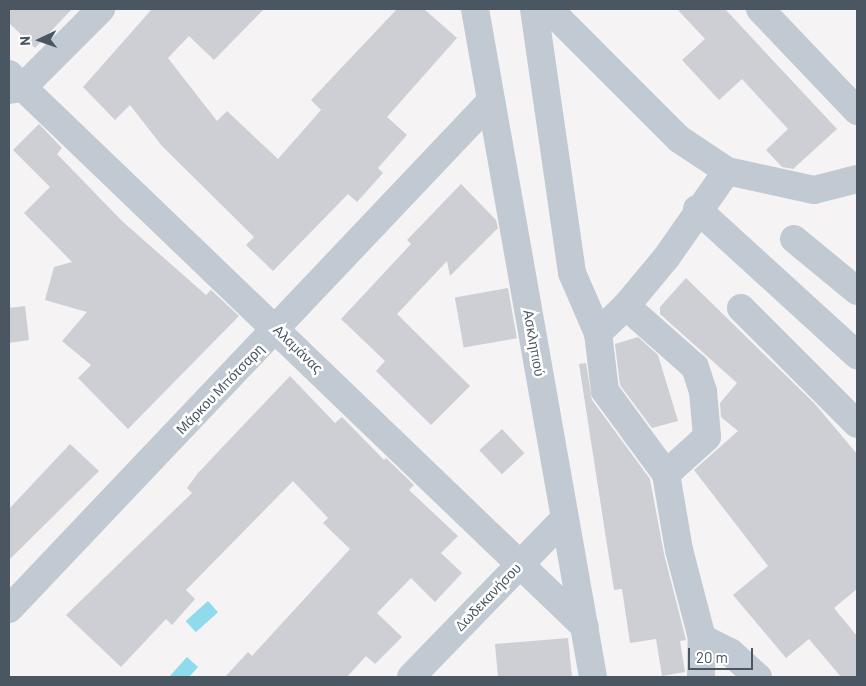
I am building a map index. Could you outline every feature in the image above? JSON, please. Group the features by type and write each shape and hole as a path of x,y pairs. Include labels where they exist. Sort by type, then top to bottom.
{"street":[{"path":"13,84 101,9"},
{"name":"Ασκληπιού","path":"475,9 594,677"},
{"path":"534,9 572,273 598,333 605,391 666,474 679,550 702,638 701,677"},
{"path":"549,9 679,139 727,171 814,190 857,179"},
{"path":"760,9 857,111"},
{"name":"Αλαμάνας","path":"13,84 278,329 585,627"},
{"name":"Μάρκου Μπότσαρη","path":"9,609 278,329 491,101"},
{"path":"598,333 626,306 666,258 697,209 727,171"},
{"path":"697,209 857,355"},
{"path":"794,239 857,291"},
{"path":"626,306 695,367 703,391 707,437 666,474"},
{"path":"741,308 857,424"},
{"name":"Δωδεκανήσου","path":"411,677 565,518"},
{"path":"702,638 730,652 758,677"}],"water":[{"path":"208,601 218,612 196,632 186,621"},
{"path":"187,657 198,667 189,677 169,677"}],"building":[{"path":"9,9 72,9 35,48 9,23"},
{"path":"152,9 264,9 214,60 189,36 168,58 217,121 227,111 278,159 321,110 311,100 397,9 424,9 457,38 387,117 407,135 378,168 383,173 357,202 348,194 273,271 246,245 254,237 162,146 130,105 115,120 83,87"},
{"path":"677,9 725,9 837,129 793,169 782,167 766,150 788,129 742,79 719,100 682,60 705,39"},
{"path":"39,124 62,148 57,154 122,221 206,295 211,290 239,316 128,429 78,378 91,365 62,341 87,312 45,300 54,267 72,262 24,213 50,187 13,150"},
{"path":"461,184 496,220 498,228 450,276 447,261 397,314 470,386 431,425 376,371 385,361 341,319 411,244 407,240"},
{"path":"686,278 815,404 857,454 857,589 834,608 857,636 857,677 841,677 809,639 786,658 733,595 768,566 694,470 738,431 721,417 720,403 737,383 660,314 660,307"},
{"path":"508,288 517,338 464,348 455,297"},
{"path":"25,306 29,340 9,343 9,308"},
{"path":"638,337 658,355 678,421 652,428 620,385 615,344"},
{"path":"586,363 592,400 650,479 664,554 686,640 680,641 685,672 662,676 656,639 630,643 622,589 614,590 579,364"},
{"path":"290,376 335,423 342,417 384,460 386,458 414,485 409,490 458,536 441,553 462,573 435,602 411,578 377,613 402,637 375,664 366,656 347,677 225,677 248,652 252,656 350,549 323,523 328,518 293,481 186,590 195,599 172,625 166,619 121,667 66,615 192,493 187,488 198,473"},
{"path":"502,429 525,453 502,474 479,450"},
{"path":"70,444 99,471 9,560 9,509"},
{"path":"568,638 572,677 498,677 495,644"}]}
